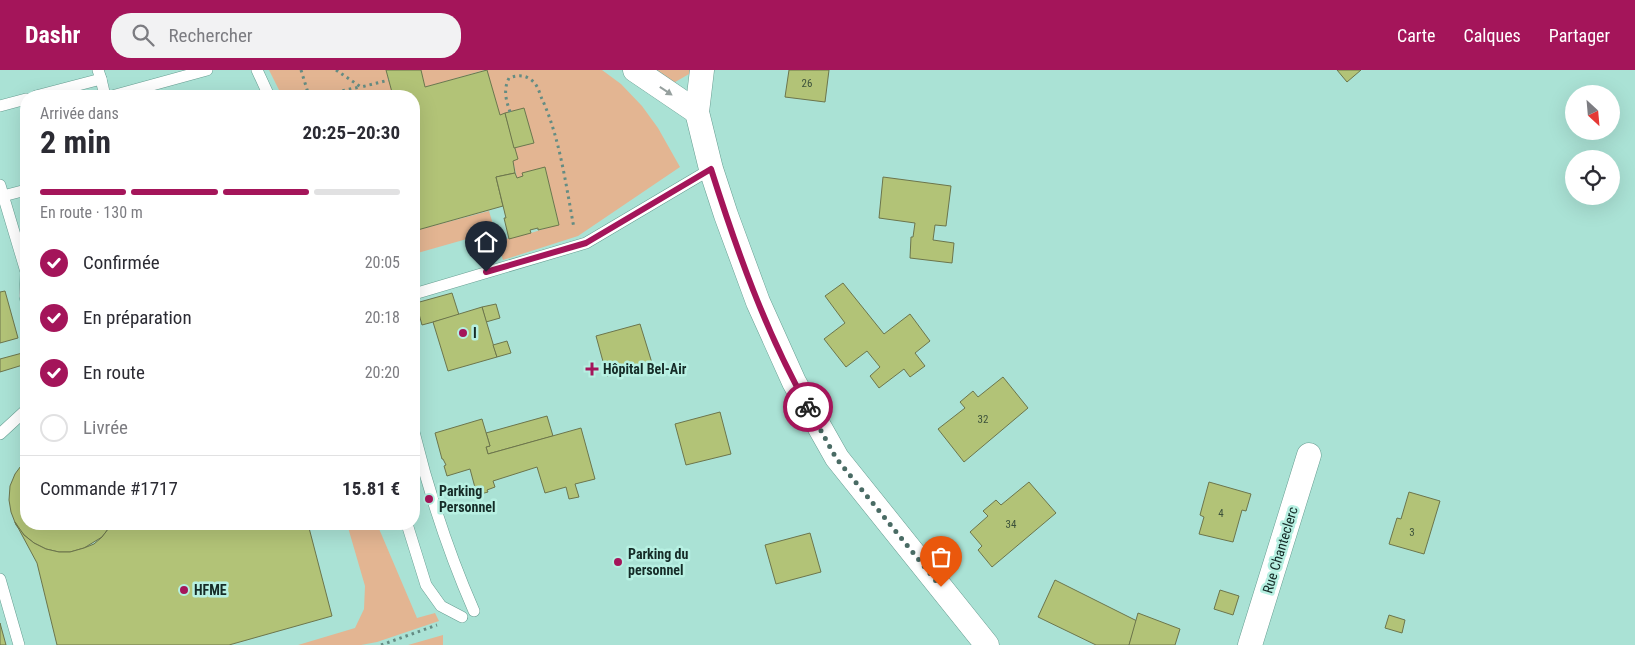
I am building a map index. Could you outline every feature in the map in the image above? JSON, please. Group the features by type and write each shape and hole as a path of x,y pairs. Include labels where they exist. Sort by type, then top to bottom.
{"street":[{"path":"635,70 698,112"},
{"path":"702,70 698,112 711,169 758,302 794,382 836,458 987,645"},
{"name":"Rue Chanteclerc","path":"1250,645 1309,455"}],"lane":[{"path":"134,90 207,70"},
{"path":"257,70 266,90"},
{"path":"54,90 99,75 103,90"},
{"path":"0,106 20,101"},
{"path":"420,292 586,243 711,169"},
{"path":"20,190 2,190 20,252"},
{"path":"0,434 20,416"},
{"path":"420,452 443,530 474,611"},
{"path":"410,530 426,585 441,606 462,617"},
{"path":"0,579 19,645"}],"path":[{"path":"301,70 306,90"},
{"path":"336,70 361,87"},
{"path":"510,112 505,96 505,86 509,78 518,75 526,76 536,85 549,114 563,172 577,246"},
{"path":"346,90 389,80"},
{"path":"381,645 462,617"}],"shaded area":[{"path":"269,70 386,70 391,90 279,90"},
{"path":"421,70 485,70 425,87"},
{"path":"487,70 602,70 621,84 642,106 658,128 680,167 578,236 503,260 497,241 559,224 545,167 523,173 523,176 517,178 513,161 514,148 534,143 524,108 500,115"},
{"path":"635,70 696,70 663,89"},
{"path":"489,211 495,231 420,252 420,229"},
{"path":"349,530 380,530 417,618 435,613 439,621 377,642 361,645 298,645 355,628 364,609 365,586"},
{"path":"443,635 443,645 408,645"}],"building":[{"path":"386,70 421,70 425,87 487,70 500,115 505,113 518,159 513,161 515,173 496,177 503,206 420,229 420,90 391,90"},
{"path":"789,70 829,70 825,102 785,97"},
{"path":"1337,70 1361,70 1347,82"},
{"path":"524,108 534,143 514,148 505,113"},
{"path":"545,167 559,225 530,230 531,233 509,239 496,177 515,173 517,178 523,176 522,173"},
{"path":"883,177 951,186 946,226 935,225 933,240 954,243 952,263 910,258 911,237 913,237 915,223 879,218"},
{"path":"843,283 884,334 910,314 930,341 915,353 925,366 910,377 904,369 879,388 870,376 880,367 867,351 846,367 824,339 845,323 825,296"},
{"path":"5,291 18,338 0,343 0,292"},
{"path":"452,293 459,315 422,325 420,302"},
{"path":"496,304 500,318 486,322 482,307"},
{"name":"I","path":"482,307 497,357 448,371 433,322"},
{"path":"640,324 652,363 607,376 596,336"},
{"path":"507,341 511,353 497,357 493,345"},
{"path":"20,354 20,366 0,372 0,359"},
{"path":"1003,377 1028,408 964,462 938,429 965,408 960,402 973,391 978,397"},
{"path":"720,412 731,454 686,465 675,424"},
{"path":"547,416 553,436 488,454 486,447 490,446 486,433"},
{"path":"482,419 490,446 486,447 488,454 581,428 595,479 575,484 579,497 569,499 566,487 545,493 537,467 493,481 495,487 487,490 488,492 477,495 470,469 447,476 444,466 446,465 442,459 435,433"},
{"path":"20,467 20,530 11,512 9,500 10,486"},
{"path":"1029,482 1056,513 992,567 978,550 982,546 970,532 988,516 983,511 996,500 1001,505"},
{"path":"1209,482 1251,494 1246,511 1242,510 1233,542 1199,534 1204,517 1200,515"},
{"path":"1409,492 1440,501 1424,554 1389,544 1397,518 1401,519"},
{"name":"HFME","path":"15,522 24,535 34,543 46,549 59,552 70,552 94,544 107,530 310,530 332,616 229,645 57,645 37,563"},
{"path":"20,530 107,530 102,537 84,548 70,552 46,549 24,535"},
{"path":"810,533 821,572 776,584 765,545"},
{"path":"1055,580 1137,621 1129,645 1096,645 1038,617"},
{"path":"1220,590 1239,596 1233,615 1214,609"},
{"path":"1138,613 1180,629 1175,645 1129,645"},
{"path":"1389,615 1405,620 1402,633 1385,628"},
{"path":"0,623 6,645 0,645"}],"way so far":[{"path":"808,407 836,458 941,587"}],"place":[{"name":"I","path":"463,333"},
{"name":"Hôpital Bel-Air","path":"592,369"},
{"name":"Parking Personnel","path":"429,499"},
{"name":"Parking du personnel","path":"618,562"},
{"name":"HFME","path":"184,590"}],"route":[{"path":"486,272 586,243 711,169 758,302 794,382 808,407"}]}
